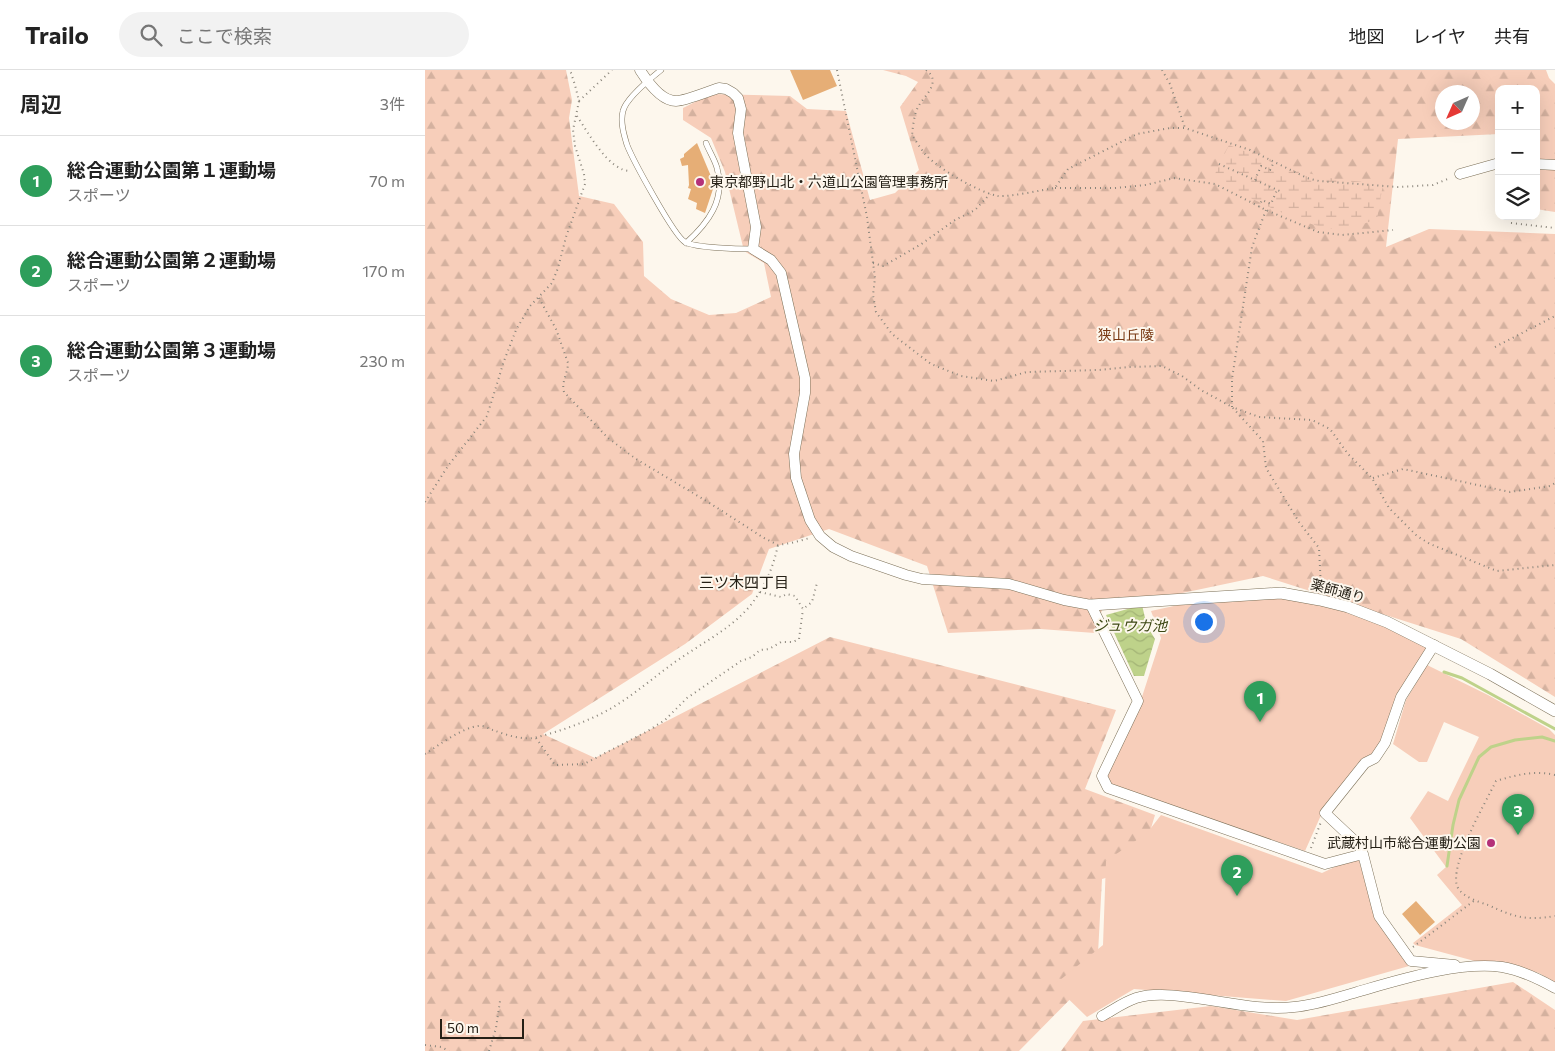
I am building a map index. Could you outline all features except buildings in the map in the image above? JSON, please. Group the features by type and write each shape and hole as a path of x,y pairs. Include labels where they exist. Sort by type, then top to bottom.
{"street":[{"path":"640,70 659,94 668,99 676,101 719,88 733,93 738,98 741,109 738,133 755,227 753,249 771,260 781,273 805,378 805,393 794,454 796,478 810,520 820,536 833,547 851,556 921,579 1009,584 1064,600 1091,605 1137,701 1102,776 1108,788 1325,864 1363,854"},
{"path":"1460,174 1495,164"},
{"path":"1540,164 1555,165"},
{"name":"薬師通り","path":"1091,605 1281,593 1321,600 1348,607 1387,622 1490,674 1555,711"},
{"path":"1434,645 1401,697 1385,744 1375,758 1365,763 1325,813 1358,844 1363,854 1379,916 1404,954 1411,961 1475,967 1503,967 1537,978 1555,988"},
{"path":"1102,1016 1135,998 1156,995 1197,998 1265,1007 1292,1008 1309,1005 1404,978 1475,967"}],"lane":[{"path":"661,70 647,81 623,111 623,132 640,171 680,239 697,246 753,249"},
{"path":"686,243 703,228 711,216 719,193 720,181 717,167 705,143"}],"path":[{"path":"425,502 448,466 487,416 516,330 530,306 555,278 568,228 585,184 585,174 577,152 573,126 577,116 579,101 571,73 568,70"},
{"path":"606,70 609,73"},
{"path":"579,101 612,70"},
{"path":"837,70 861,182 875,278 873,295 876,312 892,334 931,364 961,376 994,381 1027,372 1162,366 1183,376 1201,390 1232,407 1259,416 1312,420 1330,429 1348,454 1371,478 1389,508 1417,536 1430,544 1497,572 1555,566"},
{"path":"926,70 933,81 931,90 918,107 912,135 925,154 963,181 990,194 999,196 1055,188 1139,186 1174,178 1215,184 1259,207 1318,232 1342,235 1393,230"},
{"path":"1162,70 1170,84 1185,128"},
{"path":"577,116 608,160 626,171 640,171"},
{"path":"1055,188 1068,169 1137,134 1170,128 1185,128 1250,150 1307,178 1398,187 1433,185 1460,174"},
{"path":"1255,180 1261,166 1270,170 1275,162"},
{"path":"1219,164 1282,192"},
{"path":"1259,207 1262,200 1271,204 1277,190"},
{"path":"873,263 883,266 920,245 955,220 975,210 990,194"},
{"path":"1266,210 1253,247 1232,379 1232,407 1263,441 1266,468 1299,522 1319,548 1321,600"},
{"path":"1511,223 1555,228"},
{"path":"539,298 555,329 568,364 563,384 564,392 608,438 636,459 709,502 764,538 777,544 820,536"},
{"path":"1495,347 1555,316"},
{"path":"1371,478 1403,469 1510,492 1550,486 1555,483"},
{"path":"425,754 463,732 481,725 522,738 536,738 592,718 617,705 735,621 760,592 774,564 777,544"},
{"path":"803,609 812,602 817,583"},
{"path":"536,738 555,765 584,764 665,720 687,698 741,661 752,657 760,650 769,649 781,642 793,642 799,639 803,609 795,596 787,594 781,596 760,592"},
{"path":"1555,775 1524,773 1496,781 1463,847 1456,874 1457,888 1460,892 1512,916 1532,919 1555,916"},
{"path":"1311,848 1325,813"},
{"path":"1404,954 1475,900"},
{"path":"489,1051 496,1028 500,1001"},
{"path":"425,1045 441,1047 449,1051"}],"green space":[{"name":"狭山丘陵","path":"425,70 566,70 572,100 569,118 579,196 614,204 643,242 644,276 671,299 709,315 736,313 771,297 764,263 744,251 725,172 711,138 683,120 683,108 711,94 790,96 807,109 846,111 870,200 895,193 919,170 900,107 918,82 906,76 883,70 1546,70 1549,78 1555,84 1555,212 1540,210 1540,85 1495,85 1495,134 1398,139 1386,247 1429,229 1555,234 1555,697 1461,639 1263,576 1102,610 1095,633 1040,629 948,633 927,566 829,529 769,549 752,594 685,644 543,734 595,758 830,637 1116,710 1085,789 1155,815 1139,868 1102,879 1097,972 1019,1051 425,1051"},
{"path":"1229,145 1289,169 1335,179 1383,184 1377,219 1344,229 1331,229 1297,219 1259,202 1213,178"},
{"path":"1210,598 1277,598 1342,605 1435,640 1383,742 1326,804 1305,851 1110,786 1106,776 1140,703 1161,638 1151,611"},
{"name":"武蔵村山市総合運動公園","path":"1427,665 1488,695 1549,729 1555,735 1555,983 1539,973 1504,963 1482,963 1413,943 1462,905 1437,875 1446,867 1410,818 1428,791 1448,801 1479,737 1444,722 1427,762 1419,762 1393,744 1406,700"},
{"path":"1161,815 1322,873 1358,856 1375,919 1409,966 1286,1001 1134,989 1087,1017 1054,985 1103,945 1106,861 1147,833"},
{"path":"1513,982 1555,1010 1555,1051 1061,1051 1083,1021 1211,1006 1297,1020"}],"water":[{"name":"ジュウガ池","path":"1142,605 1147,626 1155,639 1144,676 1134,676 1106,615"}],"waterway":[{"path":"1444,672 1462,678 1555,729"},
{"path":"1447,866 1459,800 1479,757 1491,747 1515,740 1542,737 1555,741"}],"place":[{"name":"東京都野山北・六道山公園管理事務所","path":"700,182"},
{"name":"総合運動公園第１運動場","path":"1260,722"},
{"name":"総合運動公園第３運動場","path":"1518,835"},
{"name":"武蔵村山市総合運動公園","path":"1491,843"},
{"name":"総合運動公園第２運動場","path":"1237,896"}],"district":[{"name":"三ツ木四丁目","path":"744,583"}]}
